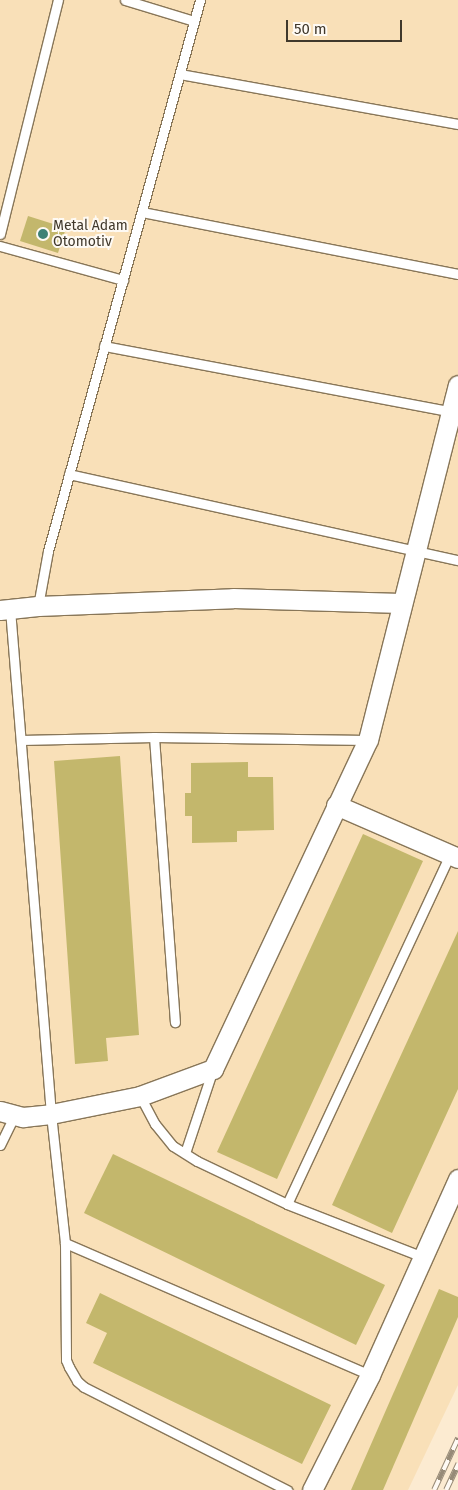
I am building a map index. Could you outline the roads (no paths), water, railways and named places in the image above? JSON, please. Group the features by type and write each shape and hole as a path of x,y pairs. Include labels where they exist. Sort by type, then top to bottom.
{"street":[{"path":"7,1114 31,1117 140,1096 213,1069 368,740 401,604 455,412 458,385"},
{"path":"5,610 38,606 234,598 401,604"},
{"path":"336,805 454,856"},
{"path":"312,1490 370,1375 458,1179"}],"lane":[{"path":"0,234 58,0"},
{"path":"125,0 194,21"},
{"path":"38,606 48,551 200,0"},
{"path":"180,74 458,124"},
{"path":"142,212 458,274"},
{"path":"0,246 122,280"},
{"path":"104,346 455,412"},
{"path":"69,474 458,560"},
{"path":"5,610 21,740 51,1114 65,1243 66,1360 77,1381 92,1392 287,1490"},
{"path":"21,740 154,737 368,740"},
{"path":"154,737 175,1022"},
{"path":"287,1204 454,856"},
{"path":"185,1153 213,1069"},
{"path":"140,1096 154,1124 173,1146 185,1153 287,1204 422,1258"},
{"path":"0,1145 7,1114"},
{"path":"65,1243 370,1375"}],"railway":[{"path":"434,1490 458,1438"},
{"path":"446,1490 458,1464"}],"place":[{"name":"Metal Adam Otomotiv","path":"43,234"}]}
